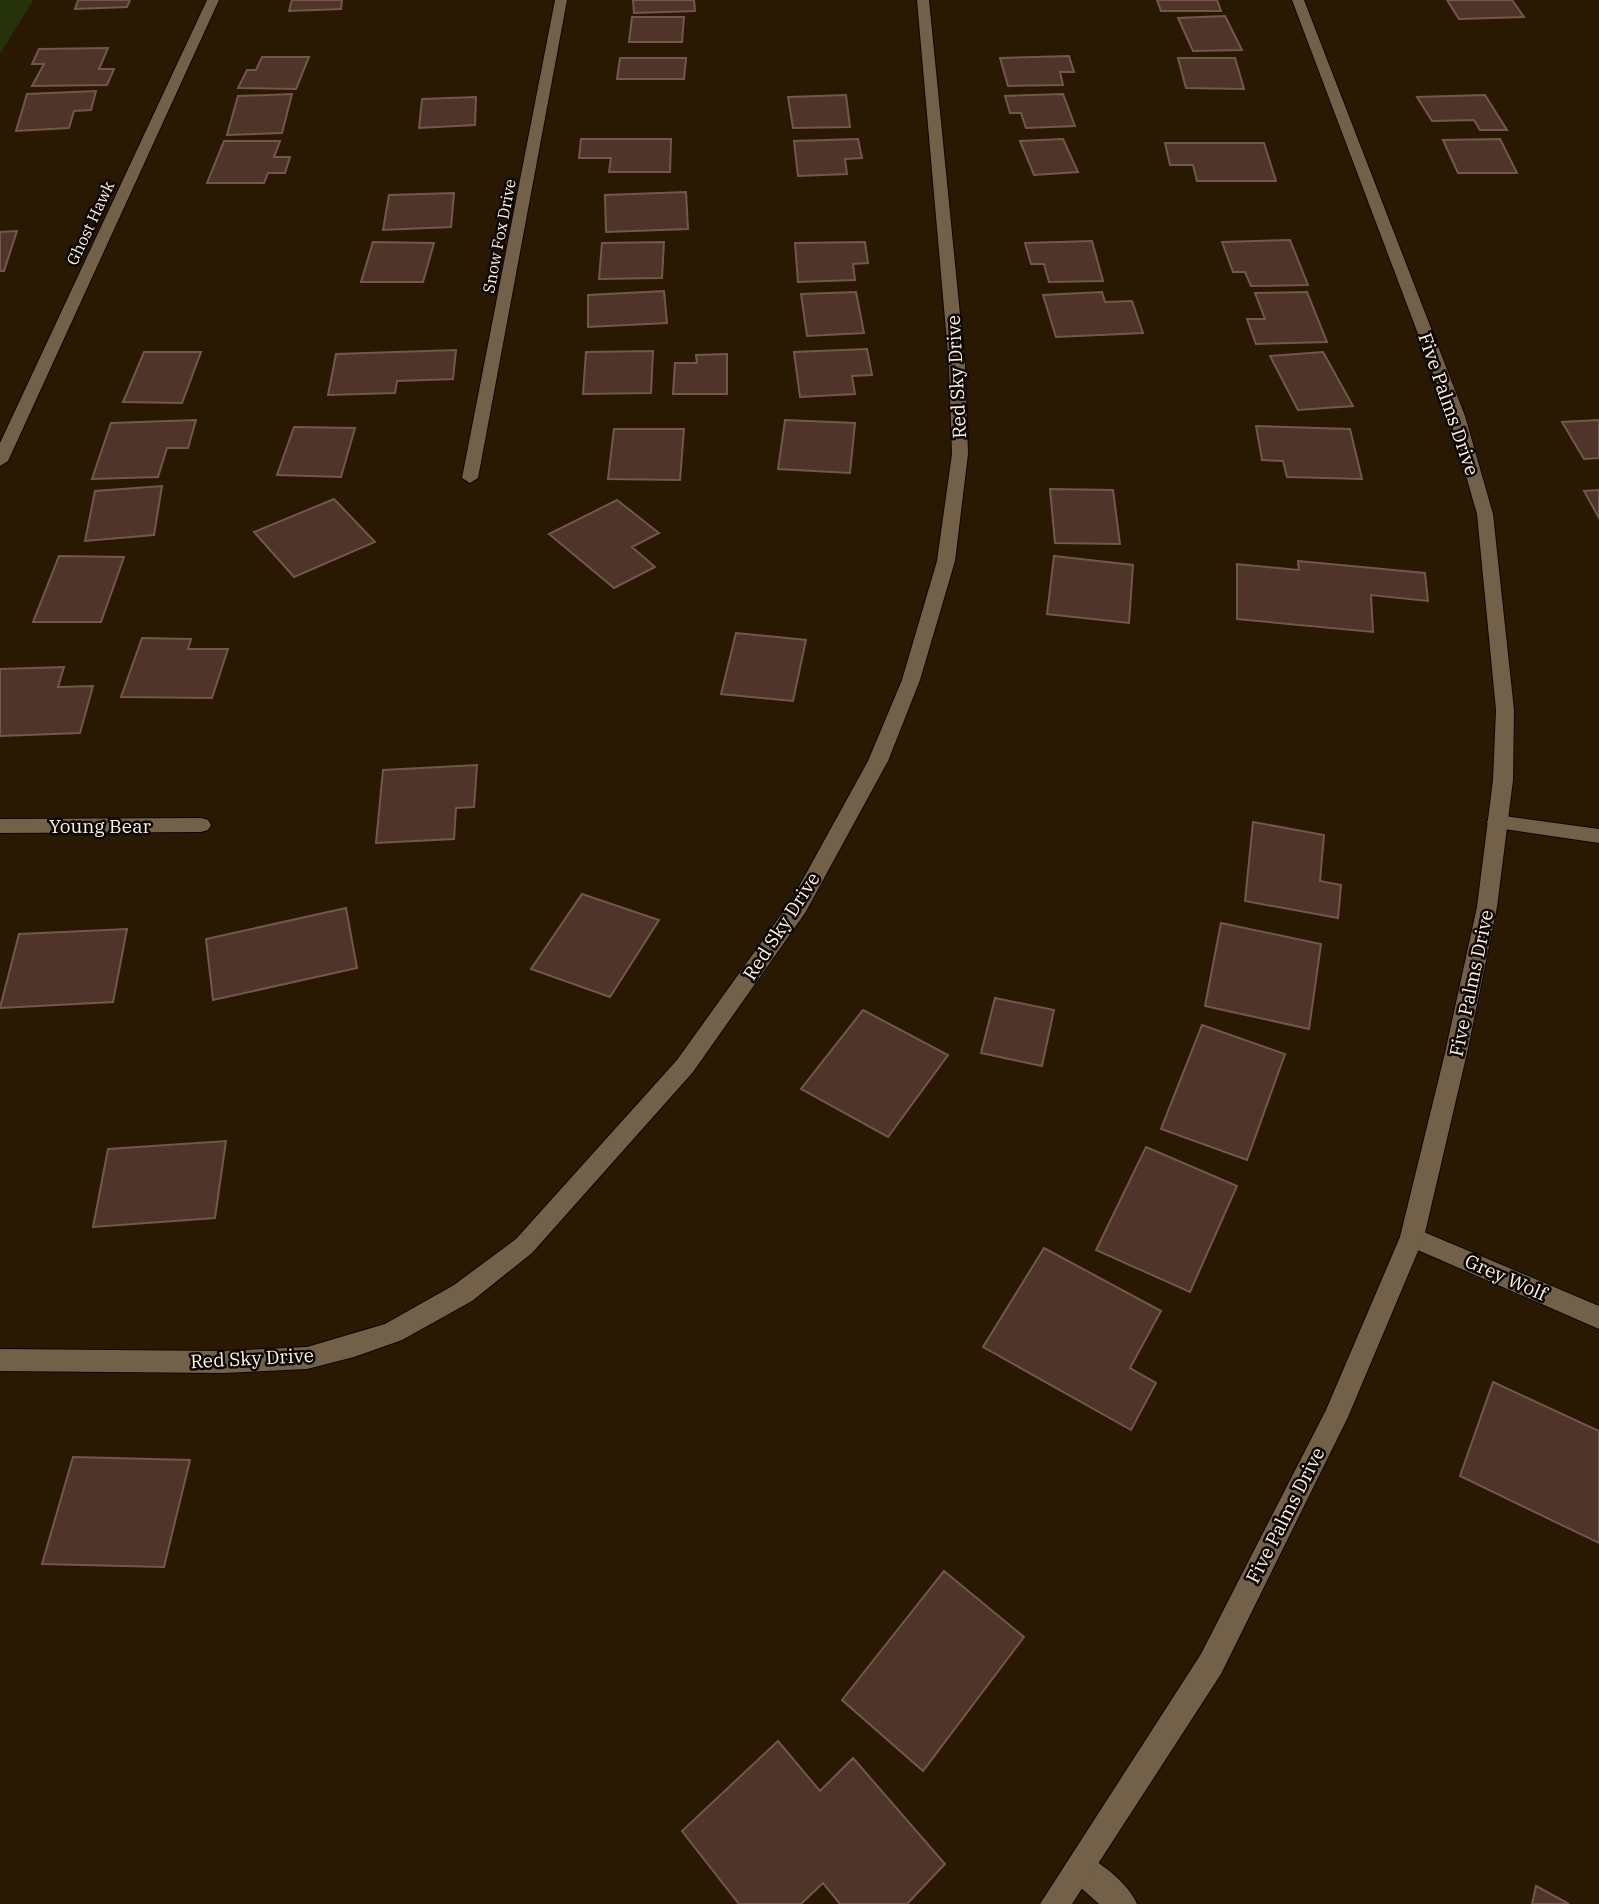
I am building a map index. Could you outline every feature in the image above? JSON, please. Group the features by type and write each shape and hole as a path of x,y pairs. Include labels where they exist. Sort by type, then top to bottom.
{"street":[{"name":"Ghost Hawk","path":"0,461 213,0"},
{"name":"Snow Fox Drive","path":"470,478 561,0"},
{"name":"Red Sky Drive","path":"0,1360 223,1362 307,1358 354,1346 393,1332 463,1293 524,1246 685,1066 798,906 878,761 911,680 946,561 960,454 957,365 923,0"},
{"name":"Five Palms Drive","path":"1055,1904 1210,1664 1335,1418 1412,1237 1456,1053 1487,907 1503,780 1505,710 1485,514 1457,416 1298,0"},
{"path":"1497,822 1599,836"},
{"name":"Young Bear","path":"0,826 201,825"},
{"name":"Grey Wolf","path":"1412,1237 1599,1318"},
{"path":"1080,1868 1122,1904"}],"green space":[{"path":"0,0 33,0 0,54"}],"building":[{"path":"78,0 130,0 127,7 75,9"},
{"path":"292,0 342,0 341,9 289,11"},
{"path":"633,0 694,0 695,11 634,13"},
{"path":"1157,0 1217,0 1221,11 1161,11"},
{"path":"1447,0 1512,0 1524,17 1459,19"},
{"path":"1225,16 1242,50 1193,51 1178,18"},
{"path":"632,17 684,17 682,42 629,42"},
{"path":"108,48 99,69 114,69 107,85 32,86 44,64 32,64 39,49"},
{"path":"1069,56 1074,72 1060,72 1063,85 1008,86 1000,58"},
{"path":"262,57 309,57 296,89 238,88 247,70 256,70"},
{"path":"620,58 686,58 684,79 617,79"},
{"path":"1178,58 1235,58 1244,89 1186,88"},
{"path":"96,91 91,110 74,111 69,128 16,131 27,94"},
{"path":"292,94 282,133 227,135 238,96"},
{"path":"1063,94 1075,126 1026,128 1021,113 1010,113 1005,96"},
{"path":"846,95 850,127 793,128 788,97"},
{"path":"1485,95 1507,130 1480,130 1474,120 1432,121 1417,97"},
{"path":"476,97 475,125 419,128 422,99"},
{"path":"581,139 671,139 670,172 609,172 611,158 579,158"},
{"path":"858,139 862,158 845,159 847,174 798,176 794,141"},
{"path":"1063,139 1078,172 1034,175 1020,141"},
{"path":"1500,139 1517,173 1458,173 1443,140"},
{"path":"224,141 280,141 274,157 290,157 285,173 268,173 264,183 207,183"},
{"path":"1165,143 1264,143 1276,181 1197,181 1193,165 1170,165"},
{"path":"686,192 688,229 606,232 605,195"},
{"path":"454,193 451,227 383,230 389,195"},
{"path":"17,231 4,271 0,271 0,232"},
{"path":"1290,240 1308,285 1251,286 1245,272 1233,272 1222,242"},
{"path":"1092,241 1103,281 1049,282 1044,264 1031,264 1025,243"},
{"path":"373,242 434,243 423,282 361,282"},
{"path":"664,242 662,278 599,279 602,243"},
{"path":"865,242 868,263 853,264 855,280 798,282 795,243"},
{"path":"664,291 667,323 588,327 588,295"},
{"path":"856,292 864,333 807,336 801,294"},
{"path":"1102,292 1105,302 1132,301 1143,333 1056,337 1043,295"},
{"path":"1307,292 1327,342 1256,344 1247,319 1265,319 1255,293"},
{"path":"867,349 872,375 852,376 855,394 800,397 794,352"},
{"path":"456,350 453,379 397,381 395,393 328,395 336,354"},
{"path":"653,351 651,393 583,394 586,352"},
{"path":"144,352 201,352 182,403 123,402"},
{"path":"1323,352 1353,406 1298,410 1270,356"},
{"path":"727,354 727,394 673,394 675,363 697,363 696,355"},
{"path":"196,420 188,448 167,448 158,477 92,479 111,423"},
{"path":"785,420 855,423 850,473 778,469"},
{"path":"1599,420 1599,458 1584,459 1562,422"},
{"path":"1256,426 1350,429 1362,479 1287,477 1283,461 1262,460"},
{"path":"294,427 355,428 341,477 277,475"},
{"path":"614,429 684,429 680,480 608,479"},
{"path":"162,486 154,535 85,541 95,491"},
{"path":"1050,489 1113,490 1120,544 1055,543"},
{"path":"1599,490 1599,518 1584,491"},
{"path":"334,499 375,542 294,577 254,532"},
{"path":"617,500 659,533 632,547 655,567 614,588 549,534"},
{"path":"59,556 124,557 101,622 33,622"},
{"path":"1054,556 1133,565 1129,623 1047,614"},
{"path":"1298,561 1425,573 1428,601 1371,595 1373,632 1237,619 1237,564 1299,570"},
{"path":"736,633 806,640 793,701 721,694"},
{"path":"142,638 191,639 188,649 228,649 212,698 121,697"},
{"path":"64,667 58,687 93,686 80,733 0,736 0,669"},
{"path":"477,765 474,807 456,808 454,839 376,843 383,770"},
{"path":"1253,822 1324,835 1320,881 1341,885 1338,918 1245,901"},
{"path":"582,894 659,920 610,997 531,969"},
{"path":"346,908 357,968 213,1000 206,939"},
{"path":"1221,923 1321,944 1309,1029 1205,1006"},
{"path":"127,929 113,1002 0,1008 19,934"},
{"path":"995,998 1054,1010 1042,1066 981,1053"},
{"path":"863,1010 948,1055 888,1137 801,1089"},
{"path":"1202,1025 1285,1054 1247,1160 1161,1129"},
{"path":"226,1141 215,1218 93,1227 108,1149"},
{"path":"1146,1147 1237,1186 1190,1292 1096,1250"},
{"path":"1044,1248 1161,1311 1130,1368 1156,1383 1131,1430 983,1347"},
{"path":"1493,1382 1599,1431 1599,1543 1460,1476"},
{"path":"73,1457 190,1460 164,1567 42,1564"},
{"path":"944,1571 1024,1637 923,1771 842,1700"},
{"path":"778,1741 820,1791 853,1758 945,1864 907,1904 840,1904 823,1883 801,1904 739,1904 682,1831"},
{"path":"1536,1886 1569,1904 1532,1904"}]}
